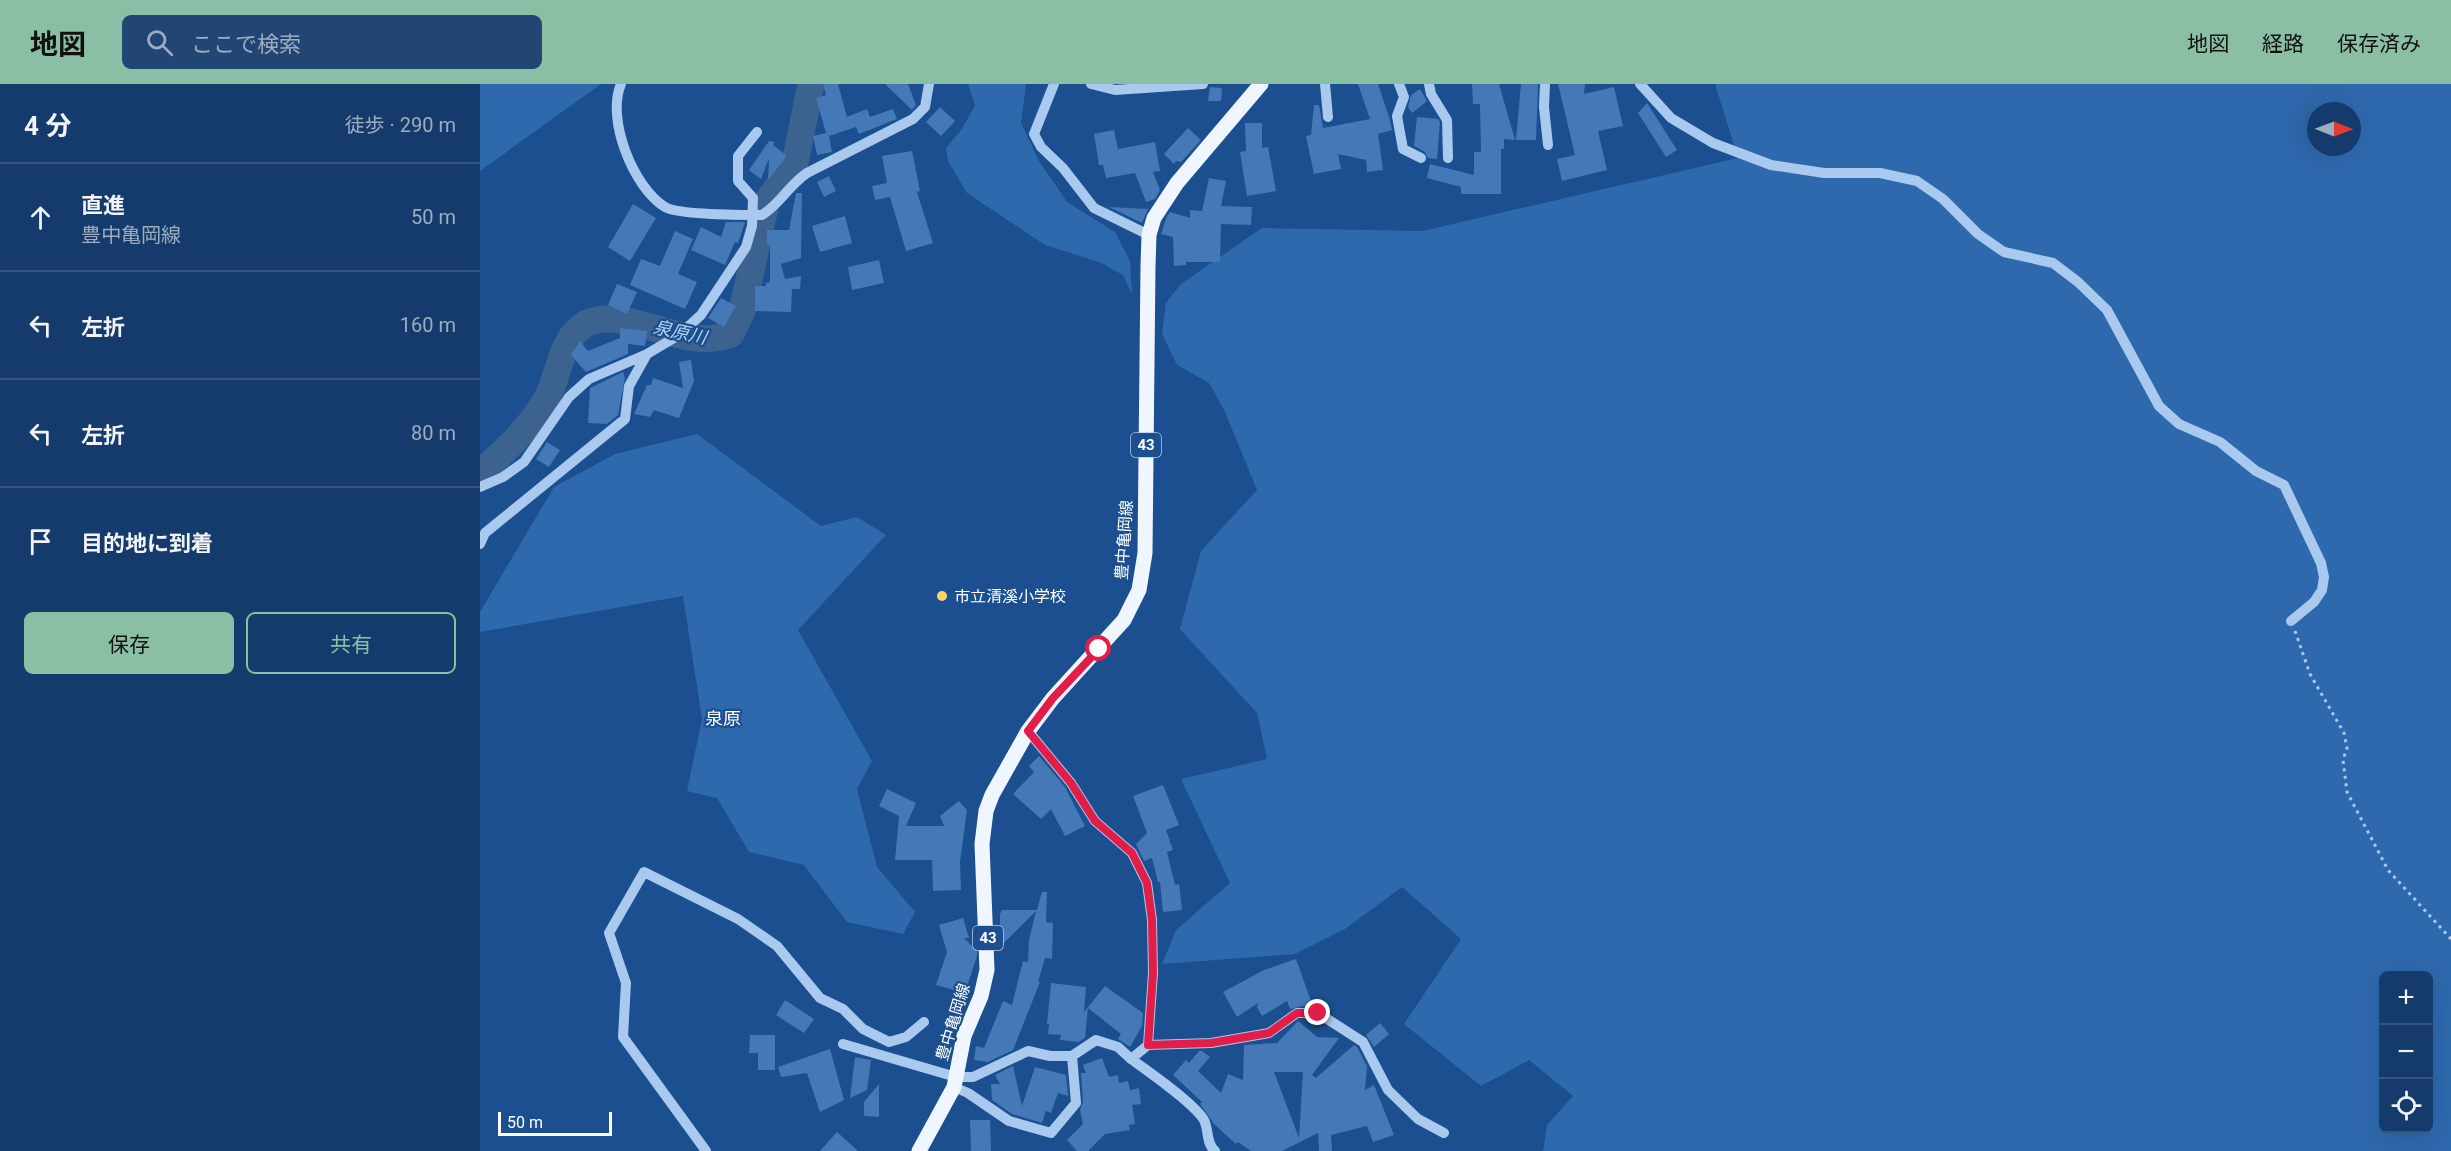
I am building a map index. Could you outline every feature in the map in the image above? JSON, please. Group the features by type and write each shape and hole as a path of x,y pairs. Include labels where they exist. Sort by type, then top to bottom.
{"main road":[{"name":"豊中亀岡線","path":"919,1151 955,1082 964,1036 981,996 987,970 982,844 986,811 1000,778 1028,731 1053,698 1124,620 1139,590 1145,553 1149,236 1154,218 1177,183 1261,84"}],"street":[{"path":"621,84 616,94 619,136 642,184 666,208 752,215 762,215 771,210 792,183 807,173 913,119 925,107 929,84"},
{"path":"1054,84 1034,134 1041,147 1063,168 1094,208 1149,236"},
{"path":"1091,84 1115,90 1203,84"},
{"path":"1324,84 1328,117"},
{"path":"1399,84 1404,97 1397,116 1403,149 1421,158"},
{"path":"1429,84 1431,94 1447,120 1448,158"},
{"path":"1545,84 1544,107 1548,146"},
{"path":"1640,84 1671,118 1713,143 1771,165 1824,173 1880,172 1917,181 1943,199 1978,234 2004,252 2054,263 2078,282 2107,310 2159,406 2178,424 2220,442 2256,471 2284,485 2321,563 2324,577 2322,590 2314,602 2291,621"},
{"path":"480,487 502,477 524,462 569,397 589,379 647,354 679,334 701,315 746,247 753,198 738,182 738,156 757,132"},
{"path":"480,544 485,533 625,419 629,386 647,354"},
{"path":"1028,731 1071,783 1095,821 1132,853 1147,883 1152,920 1153,973 1148,1045"},
{"path":"706,1151 623,1036 626,983 609,933 644,872 738,919 777,946 820,998 843,1009 863,1029 889,1042 906,1037 924,1022"},
{"path":"1131,1059 1148,1045 1211,1043 1269,1033 1297,1013 1318,1013 1363,1042 1388,1090 1418,1119 1444,1133"},
{"path":"955,1082 974,1077 1028,1051 1050,1056 1072,1056 1096,1040 1118,1047 1173,1090 1204,1120 1211,1148 1215,1151"},
{"path":"843,1044 955,1082 1009,1121 1051,1133 1076,1103 1072,1056"}],"path":[{"path":"2291,621 2310,674 2344,733 2347,748 2343,760 2348,792 2388,870 2451,939"}],"shaded area":[{"path":"480,84 601,84 480,171"},
{"path":"968,84 1026,84 1021,123 1039,161 1067,202 1115,232 1130,261 1132,294 1123,275 1099,262 1045,245 967,193 948,161 946,148 961,130 975,106"},
{"path":"1715,84 2451,84 2451,1151 1543,1151 1547,1125 1573,1096 1529,1060 1481,1086 1404,1024 1461,939 1402,887 1345,929 1295,954 1162,964 1176,930 1230,883 1181,779 1267,759 1257,713 1180,629 1201,551 1257,490 1225,412 1209,383 1177,365 1162,334 1166,303 1181,284 1262,228 1422,231 1738,158"},
{"path":"697,434 821,526 857,517 886,535 798,630 872,761 857,789 877,867 915,912 903,934 847,922 804,865 749,852 717,798 687,791 702,719 683,596 480,632 480,612 554,487 615,454"}],"building":[{"path":"823,84 838,84 847,117 867,109 870,117 893,109 897,119 859,134 856,127 829,136 832,152 817,155 813,136 826,133 816,98 826,95"},
{"path":"885,84 908,84 916,105 912,110"},
{"path":"1358,84 1378,84 1390,120 1392,130 1378,134 1383,170 1367,172 1366,160 1338,154 1341,169 1314,174 1306,136 1311,135 1314,105 1319,105 1323,128 1370,119"},
{"path":"1472,84 1499,84 1515,140 1504,139 1504,149 1501,149 1501,194 1461,194 1461,187 1427,178 1430,164 1474,175 1474,152 1481,152 1480,104 1473,104"},
{"path":"1521,84 1538,84 1536,140 1516,140"},
{"path":"1558,84 1585,84 1584,94 1614,87 1623,126 1598,131 1607,170 1562,181 1557,159 1575,155"},
{"path":"1210,87 1222,88 1221,101 1208,101"},
{"path":"1420,89 1427,101 1412,113 1408,107 1411,95"},
{"path":"1647,103 1677,150 1666,157 1638,113"},
{"path":"940,107 955,121 941,136 926,122"},
{"path":"1417,117 1438,119 1440,122 1437,159 1428,158 1425,152 1414,146"},
{"path":"1245,123 1262,123 1262,148 1268,147 1276,191 1247,196 1240,152 1246,151"},
{"path":"1188,128 1201,140 1181,162 1176,161 1174,164 1164,154"},
{"path":"1114,130 1118,149 1155,142 1160,171 1153,172 1160,190 1155,199 1146,202 1135,173 1106,178 1103,165 1099,165 1094,134"},
{"path":"769,141 774,142 773,145 787,156 768,180 769,158 761,179 749,170"},
{"path":"912,151 920,191 917,192 933,243 906,251 890,197 875,200 872,186 887,183 882,156"},
{"path":"829,176 836,191 824,197 817,182"},
{"path":"1209,178 1226,181 1221,206 1252,207 1251,225 1221,224 1220,262 1186,262 1186,265 1174,266 1173,237 1161,234 1167,216 1170,212 1190,218 1190,210 1202,211"},
{"path":"796,193 802,193 801,258 781,264 785,279 801,276 800,289 792,289 791,312 755,311 755,286 766,286 766,283 770,282 770,245 767,245 767,230 789,230"},
{"path":"633,204 656,218 630,261 608,247"},
{"path":"1109,207 1148,209 1142,223"},
{"path":"845,216 852,243 820,252 812,226"},
{"path":"726,222 745,222 738,243 735,242 725,265 691,250 701,227 721,237"},
{"path":"675,231 693,239 678,274 697,282 685,309 630,285 641,259 660,266"},
{"path":"879,260 884,283 852,290 848,267"},
{"path":"617,284 637,292 627,314 608,305"},
{"path":"721,298 736,306 724,327 708,318"},
{"path":"620,328 647,331 645,346 628,344 628,354 586,372 571,355 580,341 588,351 620,338"},
{"path":"691,360 694,381 679,418 654,410 650,417 634,414 647,385 651,385 653,378 683,388 679,362"},
{"path":"623,372 625,378 618,415 607,424 588,423 590,388"},
{"path":"547,442 560,450 549,467 536,459"},
{"path":"1039,756 1065,787 1085,826 1065,836 1051,809 1041,819 1013,794 1034,772 1029,766"},
{"path":"1163,785 1179,825 1166,830 1173,850 1167,852 1175,885 1179,884 1182,910 1163,912 1160,882 1158,882 1152,858 1144,861 1136,844 1147,833 1133,796"},
{"path":"887,789 916,803 906,826 944,826 940,816 959,801 967,810 960,862 961,890 933,891 932,860 895,860 899,816 879,806"},
{"path":"1042,892 1047,892 1046,922 1053,923 1052,959 1045,958 1038,982 1040,982 1013,1050 988,1062 974,1060 976,1046 984,1048 1003,1001 1012,1005 1023,961 1028,962 1029,940 1036,911 1000,947 1000,914 1002,910 1037,910"},
{"path":"963,918 969,938 964,938 977,951 965,993 936,985 947,952 939,925"},
{"path":"1296,959 1312,1004 1290,1009 1287,1001 1262,1016 1257,1007 1258,1003 1237,1017 1223,992 1264,970"},
{"path":"1051,983 1086,987 1084,1012 1105,986 1143,1013 1142,1026 1130,1047 1118,1039 1121,1034 1088,1008 1085,1038 1079,1042 1060,1040 1061,1035 1048,1034"},
{"path":"785,1000 814,1019 804,1033 776,1015"},
{"path":"1298,1021 1317,1037 1339,1038 1312,1075 1316,1078 1354,1045 1357,1047 1367,1066 1365,1090 1374,1085 1394,1135 1373,1142 1367,1126 1331,1135 1332,1151 1319,1151 1318,1133 1282,1151 1251,1151 1238,1142 1236,1144 1214,1124 1200,1104 1202,1102 1173,1075 1186,1060 1189,1063 1199,1051 1202,1051 1210,1057 1198,1071 1221,1093 1228,1074 1243,1080 1244,1045 1277,1043","holes":["1274,1072 1303,1072 1299,1138"]},
{"path":"1380,1023 1389,1034 1374,1047 1366,1035"},
{"path":"750,1035 775,1035 775,1070 758,1070 758,1053 749,1053"},
{"path":"830,1049 844,1100 820,1112 807,1073 781,1077 778,1067"},
{"path":"855,1057 871,1060 867,1090 850,1098"},
{"path":"1102,1058 1109,1077 1118,1075 1119,1083 1128,1081 1130,1090 1139,1088 1141,1104 1132,1105 1135,1124 1129,1125 1130,1130 1105,1134 1088,1151 1077,1151 1067,1140 1083,1124 1080,1110 1083,1102 1081,1073 1086,1073 1083,1065"},
{"path":"1013,1066 1022,1106 1035,1067 1066,1075 1068,1096 1058,1093 1051,1113 1046,1111 1042,1123 1012,1114 992,1100 991,1084 1000,1084 995,1075"},
{"path":"879,1084 879,1117 864,1116 864,1102"},
{"path":"970,1120 990,1120 991,1151 971,1151"},
{"path":"837,1132 858,1151 820,1151"}],"waterway":[{"name":"泉原川","path":"480,473 517,438 541,409 566,347 582,326 594,321 610,319 701,339 731,334 742,311 766,203 795,163 811,84"}],"place":[{"name":"市立清溪小学校","path":"942,596"}],"district":[{"name":"泉原","path":"723,718"}],"route":[{"path":"1099,649 1053,698 1028,731 1071,783 1095,821 1132,853 1147,883 1152,920 1153,973 1148,1045 1211,1043 1269,1033 1297,1013 1318,1013"}]}
